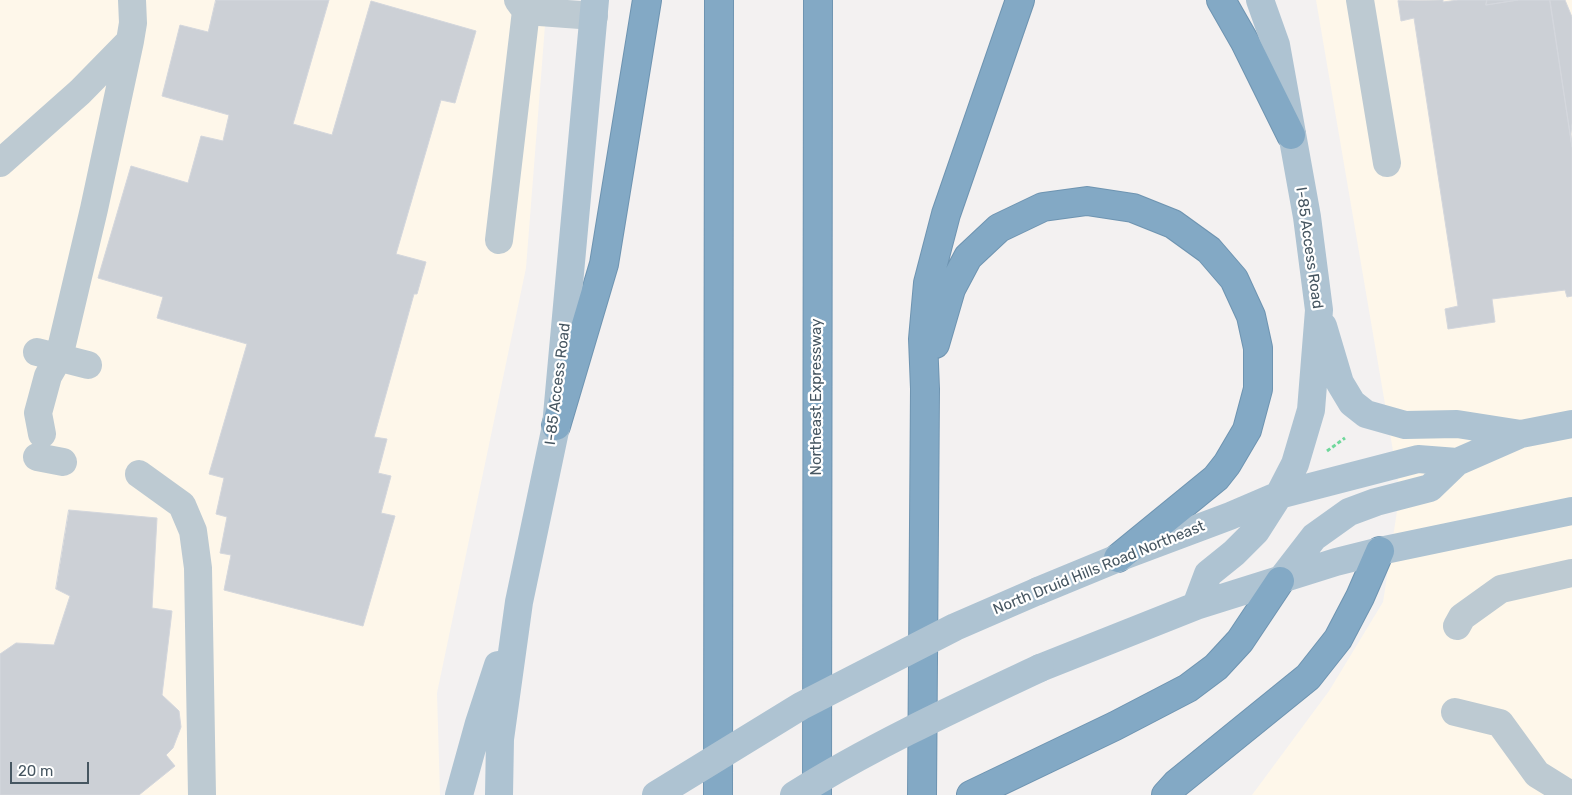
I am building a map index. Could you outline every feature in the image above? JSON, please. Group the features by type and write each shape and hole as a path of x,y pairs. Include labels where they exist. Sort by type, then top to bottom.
{"highway":[{"path":"556,426 604,264 647,0"},
{"path":"718,795 719,0"},
{"name":"Northeast Expressway","path":"817,795 818,0"},
{"path":"922,795 925,389 922,339 928,283 946,214 1020,0"},
{"path":"1221,0 1245,42 1291,135"},
{"path":"925,389 937,334 951,289 968,257 999,228 1043,207 1087,201 1133,208 1173,224 1209,250 1234,279 1251,316 1258,348 1258,389 1247,430 1227,464 1216,478 1118,558"},
{"path":"1166,795 1176,784 1308,677 1338,639 1360,597 1380,551"},
{"path":"971,795 1115,726 1188,688 1216,667 1240,641 1280,580"}],"main road":[{"name":"I-85 Access Road","path":"1196,606 1208,574 1234,553 1256,531 1279,495 1295,464 1311,410 1318,310 1307,217 1276,45 1260,0"},
{"path":"597,5 586,217 590,231 606,251"},
{"name":"I-85 Access Road","path":"499,795 500,739 520,602 556,426 597,5"},
{"path":"1318,310 1340,383 1352,403 1366,414 1405,425 1457,424 1520,434"},
{"name":"North Druid Hills Road Northeast","path":"656,795 800,706 955,627 1118,558 1230,516 1279,495 1418,459 1457,462 1520,434 1572,424"},
{"path":"1280,580 1314,537 1349,512 1376,502 1430,488 1457,462"},
{"path":"794,795 821,778 940,716 1040,668 1196,606 1336,562 1380,551 1564,516"},
{"path":"459,795 479,723 520,602"}],"lane":[{"path":"88,365 48,355 94,209 130,41 133,23 132,0"},
{"path":"1360,0 1387,163"},
{"path":"500,240 522,5 597,5"},
{"path":"0,163 80,92 130,41"},
{"path":"139,474 182,504 193,531 198,568 202,795"},
{"path":"1457,626 1462,617 1501,588 1572,574"},
{"path":"1455,712 1500,723 1537,774 1571,795"}],"path":[{"path":"1322,455 1345,438"}],"shaded area":[{"path":"0,0 547,0 526,268 437,693 440,795 0,795"},
{"path":"1316,0 1572,0 1572,795 1252,795 1329,691 1383,602 1400,492"}],"building":[{"path":"216,0 329,0 293,124 332,135 371,1 476,31 455,103 441,100 396,254 426,262 417,294 414,294 374,437 387,439 378,473 391,476 381,513 395,516 363,626 224,590 231,555 220,553 227,517 216,514 224,478 209,474 247,344 157,318 163,297 98,278 131,166 188,183 201,136 223,141 229,115 162,96 180,25 208,32"},
{"path":"1443,0 1443,2 1487,0 1486,5 1518,0 1550,0 1572,147 1572,296 1567,297 1565,290 1492,299 1495,322 1448,329 1445,309 1458,306 1414,18 1401,21 1398,1"},
{"path":"1487,0 1518,0 1486,5"},
{"path":"1550,0 1565,0 1572,17 1572,147"},
{"path":"69,510 157,518 152,608 172,611 162,695 179,711 181,727 173,748 166,755 175,766 139,795 0,795 0,654 16,643 54,645 70,596 56,589"}]}
